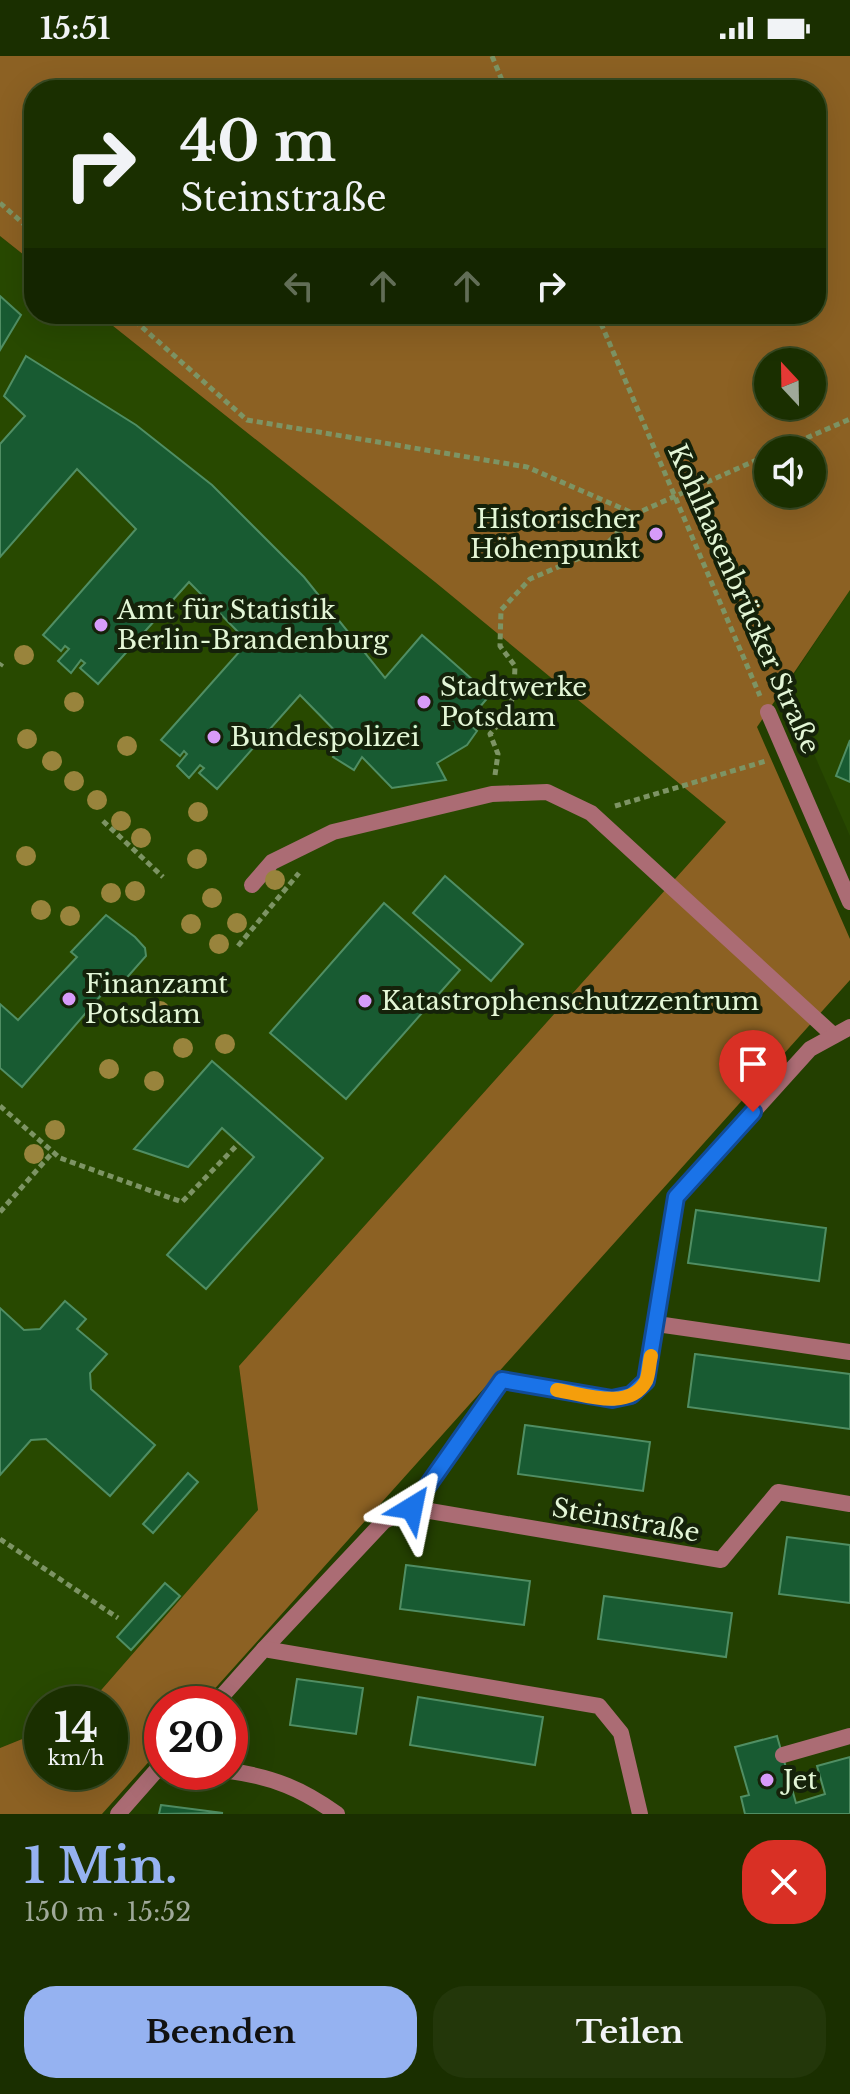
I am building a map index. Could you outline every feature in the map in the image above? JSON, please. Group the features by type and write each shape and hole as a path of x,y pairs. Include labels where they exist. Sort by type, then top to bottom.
{"lane":[{"name":"Kohlhasenbrücker Straße","path":"768,712 850,902"},
{"path":"252,885 272,862 333,832 492,794 547,792 591,813 832,1034"},
{"path":"231,1686 384,1521 412,1508 502,1380 612,1399 631,1395 646,1381 676,1197 810,1049 832,1034 850,1027"},
{"path":"657,1324 850,1352"},
{"name":"Steinstraße","path":"412,1508 721,1560 778,1492 850,1504"},
{"path":"264,1649 599,1706 621,1733 640,1814"},
{"path":"783,1755 850,1736"},
{"path":"248,1774 269,1777 303,1790 337,1814"},
{"path":"118,1814 144,1784"}],"path":[{"path":"492,56 502,80"},
{"path":"0,203 24,224"},
{"path":"138,324 247,420 527,467 635,514"},
{"name":"Kohlhasenbrücker Straße","path":"601,324 768,712"},
{"path":"811,436 850,419"},
{"path":"492,794 498,754 490,734 509,712 514,690 515,666 500,646 501,610 530,579 603,548 635,514 754,461"},
{"path":"591,813 786,755"},
{"path":"103,821 163,877"},
{"path":"238,946 303,868"},
{"path":"0,1106 52,1153 182,1202 239,1143"},
{"path":"0,1212 52,1153"},
{"path":"0,1539 118,1618"}],"shaded area":[{"path":"0,56 850,56 850,590 757,727 850,939 850,980 217,1686 144,1686 144,1767 128,1785 128,1686 105,1686 258,1510 239,1366 726,822 435,582 111,324 826,324 826,80 24,80 24,255 0,236"},
{"path":"0,236 24,255 24,324 111,324 435,582 726,822 239,1366 258,1510 105,1686 24,1686 24,1738 0,1748"},
{"path":"850,590 850,836 785,688"},
{"path":"24,1738 24,1790 123,1790 102,1814 0,1814 0,1748"}],"building":[{"path":"0,296 21,315 0,350"},
{"path":"26,356 136,425 212,485 304,577 385,678 422,635 490,695 467,722 477,731 467,745 437,763 446,780 392,788 362,757 354,770 333,757 344,740 300,695 217,789 199,773 204,768 200,765 189,778 177,766 187,754 184,751 180,756 161,740 248,642 189,582 98,684 80,668 85,663 81,660 71,673 58,661 69,649 65,646 61,651 43,635 136,529 77,469 0,557 0,444 25,416 4,396"},
{"path":"850,740 850,782 836,776"},
{"path":"445,876 523,944 491,981 413,913"},
{"name":"Katastrophenschutzzentrum","path":"384,903 460,970 346,1099 270,1033"},
{"name":"Finanzamt Potsdam","path":"106,915 135,937 145,948 146,956 115,991 109,986 22,1087 0,1068 0,1004 18,1020 77,957 71,952"},
{"path":"212,1061 323,1158 206,1289 167,1255 254,1157 222,1128 188,1167 134,1149"},
{"path":"696,1210 826,1228 819,1281 688,1263"},
{"path":"65,1301 86,1319 77,1329 107,1354 90,1373 91,1389 155,1445 110,1496 46,1439 31,1440 0,1475 0,1308 24,1330 40,1329"},
{"path":"695,1354 850,1374 850,1429 688,1407"},
{"path":"525,1425 650,1442 643,1491 518,1474"},
{"path":"188,1473 198,1482 153,1533 143,1524"},
{"path":"787,1537 850,1545 850,1603 779,1594"},
{"path":"406,1565 530,1581 524,1625 400,1609"},
{"path":"165,1583 180,1596 131,1650 117,1637"},
{"path":"604,1596 732,1613 726,1657 598,1639"},
{"path":"297,1679 363,1688 356,1734 290,1725"},
{"path":"418,1697 543,1717 535,1765 410,1745"},
{"name":"Jet","path":"777,1736 796,1803 825,1794 817,1766 850,1757 850,1814 745,1814 741,1797 749,1795 735,1747"},
{"path":"161,1805 223,1813 159,1814"}],"slow traffic":[{"path":"557,1390 612,1399 631,1395 646,1381 651,1356"}],"place":[{"name":"Historischer Höhenpunkt","path":"656,534"},
{"name":"Amt für Statistik Berlin-Brandenburg","path":"101,625"},
{"name":"Stadtwerke Potsdam","path":"424,702"},
{"name":"Bundespolizei","path":"214,737"},
{"name":"Finanzamt Potsdam","path":"69,999"},
{"name":"Katastrophenschutzzentrum","path":"365,1001"},
{"name":"Jet","path":"767,1780"}],"route":[{"path":"412,1508 502,1380 612,1399 631,1395 646,1381 676,1197 753,1112"}]}
